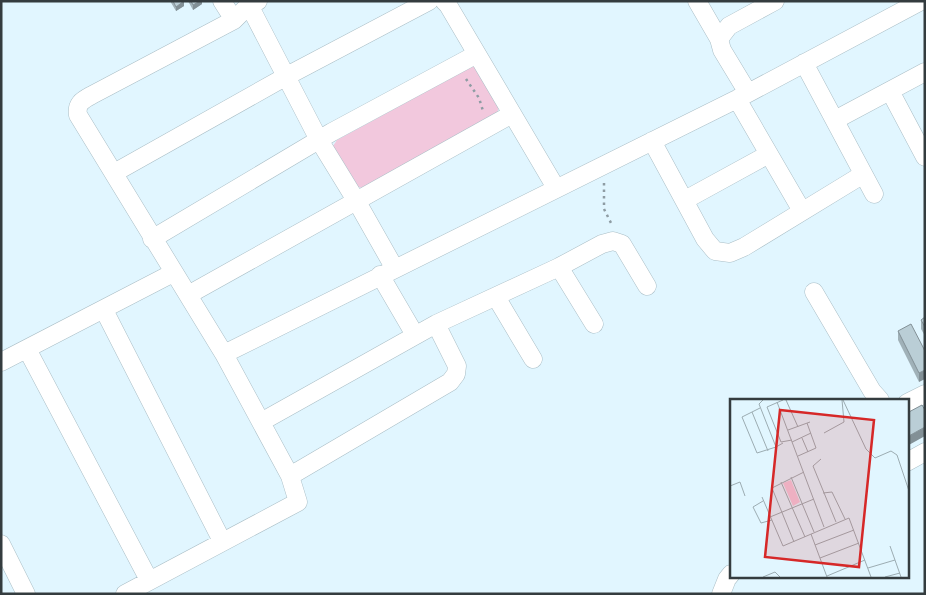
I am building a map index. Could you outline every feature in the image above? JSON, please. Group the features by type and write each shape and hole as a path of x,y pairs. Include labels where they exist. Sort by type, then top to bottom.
{"street":[{"path":"222,1 234,20"},
{"path":"114,173 285,77 428,1"},
{"path":"444,1 556,188"},
{"path":"696,1 720,39 722,50 769,154 802,211"},
{"path":"720,39 729,26 775,1"},
{"path":"224,354 742,96 921,1"},
{"path":"125,594 298,502 290,476 224,354 78,115 77,108 81,102 234,20 254,3 285,77 319,140 357,202 416,335"},
{"path":"152,238 319,140 477,54"},
{"path":"804,63 862,175 874,194"},
{"path":"835,120 925,72"},
{"path":"890,91 925,157"},
{"path":"188,295 512,114"},
{"path":"652,141 706,239 715,251 730,253 744,247 862,175"},
{"path":"685,200 769,154"},
{"path":"261,422 436,324 496,297 602,244 613,241 622,244 646,286"},
{"path":"559,266 594,324"},
{"path":"1,362 173,273"},
{"path":"814,292 872,391 879,399"},
{"path":"496,297 533,359"},
{"path":"104,310 222,541"},
{"path":"290,476 450,382 456,374 457,366 436,324"},
{"path":"27,349 149,580"},
{"path":"908,403 925,394"},
{"path":"908,461 925,452"},
{"path":"2,547 26,594"},
{"path":"721,594 730,575"}],"path":[{"path":"457,64 479,98"},
{"path":"604,165 604,209 614,228 613,241"}],"shaded area":[{"path":"473,66 479,69 499,107 496,116 362,188 355,186 333,146 337,140"}],"building":[{"path":"173,1 184,1 176,7"},
{"path":"191,1 200,1 193,5"},
{"path":"925,317 925,327 921,320"},
{"path":"911,324 925,351 925,370 919,373 898,331"},
{"path":"922,405 925,410 925,427 908,436 908,412"}]}
